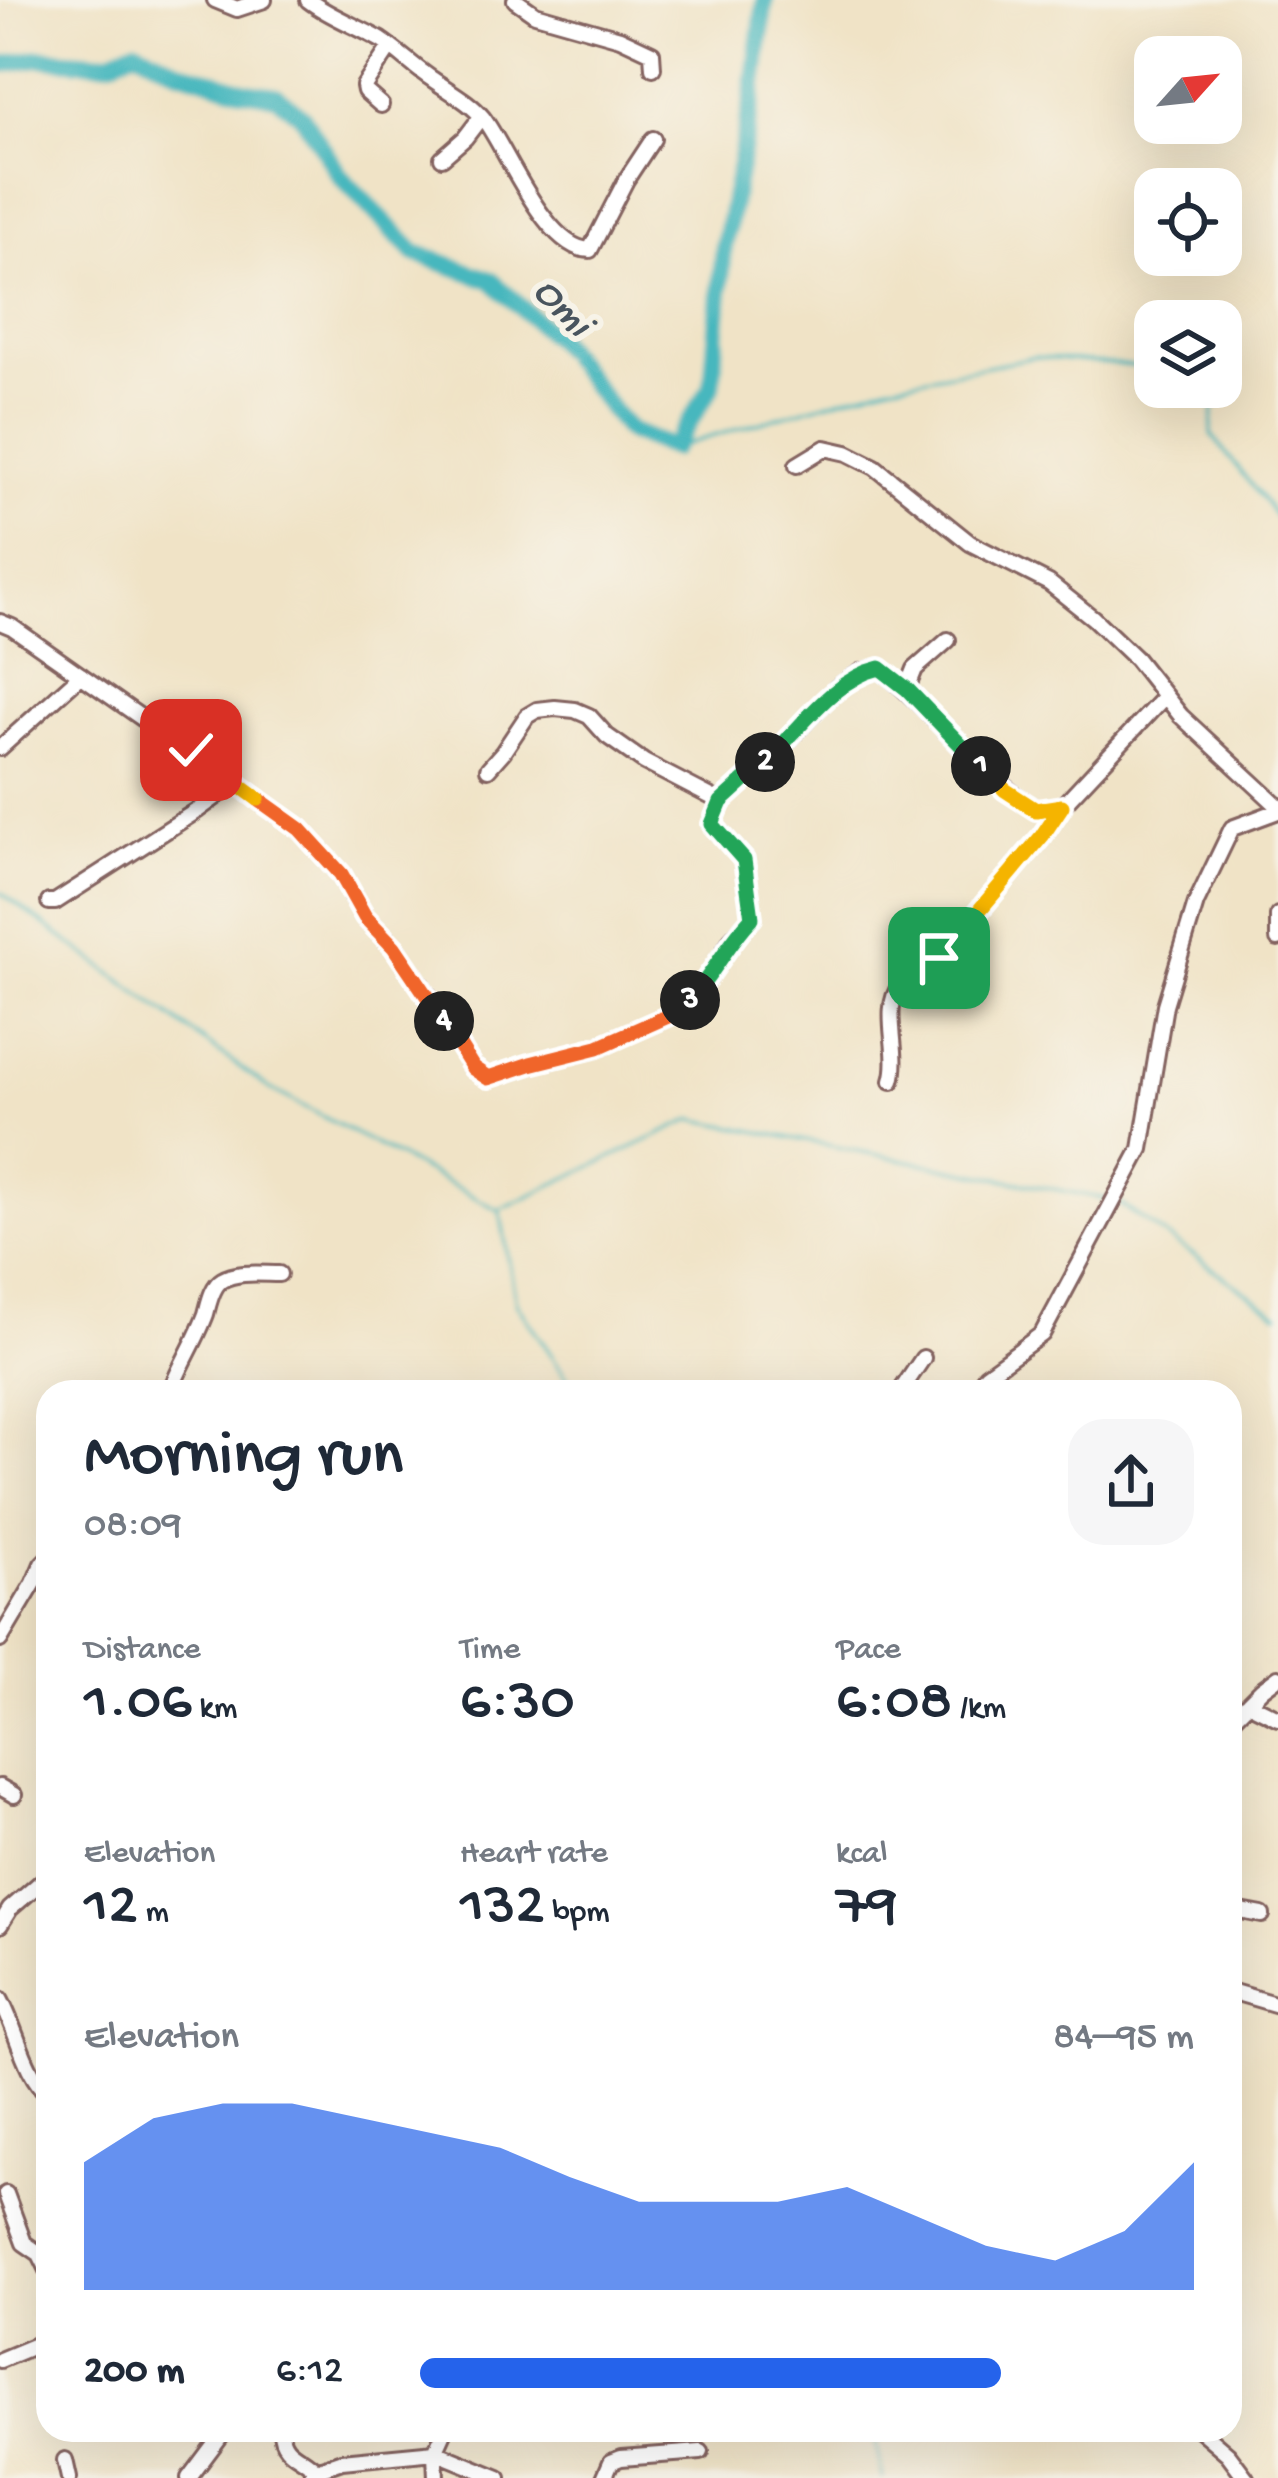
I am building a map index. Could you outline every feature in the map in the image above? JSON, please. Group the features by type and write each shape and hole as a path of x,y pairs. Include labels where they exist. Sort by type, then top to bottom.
{"street":[{"path":"214,0 237,9 264,0"},
{"path":"308,0 390,47 466,102 481,117 531,202 580,250 590,250 652,139"},
{"path":"522,2 536,14 620,38 652,53 652,68"},
{"path":"381,105 364,86 390,47"},
{"path":"442,158 481,117"},
{"path":"797,465 824,448 874,466 970,542 1049,583 1136,659 1181,716 1278,809 1232,828 1196,903 1165,1005 1141,1149 1042,1334 983,1380"},
{"path":"4,629 81,676 289,820 341,874 365,917 394,947 473,1068 488,1078 598,1047 682,1010 752,918 744,860 712,824 721,802 837,688 861,672 880,668 907,689 1005,790 1036,810 1062,806"},
{"path":"907,689 915,668 948,640"},
{"path":"0,748 81,676"},
{"path":"892,1081 896,1058 891,1002 901,984 939,958 1062,806 1166,696"},
{"path":"488,769 527,716 537,710 575,710 589,716 607,736 644,762 721,802"},
{"path":"49,902 98,876 236,783"},
{"path":"1278,915 1278,939"},
{"path":"175,1380 216,1286 244,1274 278,1274"},
{"path":"908,1380 923,1358"},
{"path":"0,1640 36,1578"},
{"path":"1242,1709 1278,1677"},
{"path":"1248,1703 1278,1718"},
{"path":"0,1925 10,1909 36,1886"},
{"path":"1242,1911 1262,1915"},
{"path":"1242,1994 1278,2005"},
{"path":"0,1999 36,2080"},
{"path":"6,2194 24,2243 36,2251"},
{"path":"0,2360 36,2345"},
{"path":"189,2478 216,2442"},
{"path":"283,2442 308,2461 313,2474 342,2461 435,2452 499,2478"},
{"path":"436,2478 440,2442"},
{"path":"1214,2442 1246,2478"},
{"path":"604,2478 611,2462 621,2458 701,2452"},
{"path":"65,2460 69,2478"}],"waterway":[{"name":"Omi","path":"0,65 39,58 98,62 136,49 176,69 277,96 303,117 341,177 415,253 491,280 560,343 628,431 673,448 712,386 724,246 752,101 765,0"},
{"path":"673,448 890,384 1035,357 1134,366"},
{"path":"1214,408 1211,434 1278,519"},
{"path":"0,892 267,1087 499,1210 693,1119 1111,1200"},
{"path":"1119,1203 1278,1314"},
{"path":"500,1210 516,1303 569,1380"},
{"path":"876,2442 883,2478"}],"route":[{"path":"191,750 300,829 341,874 365,917 394,947 473,1068 488,1078 598,1047 682,1010 752,918 744,860 712,824 721,802 837,688 861,672 880,668 907,689 1005,790 1036,810 1062,806 939,958"}]}
